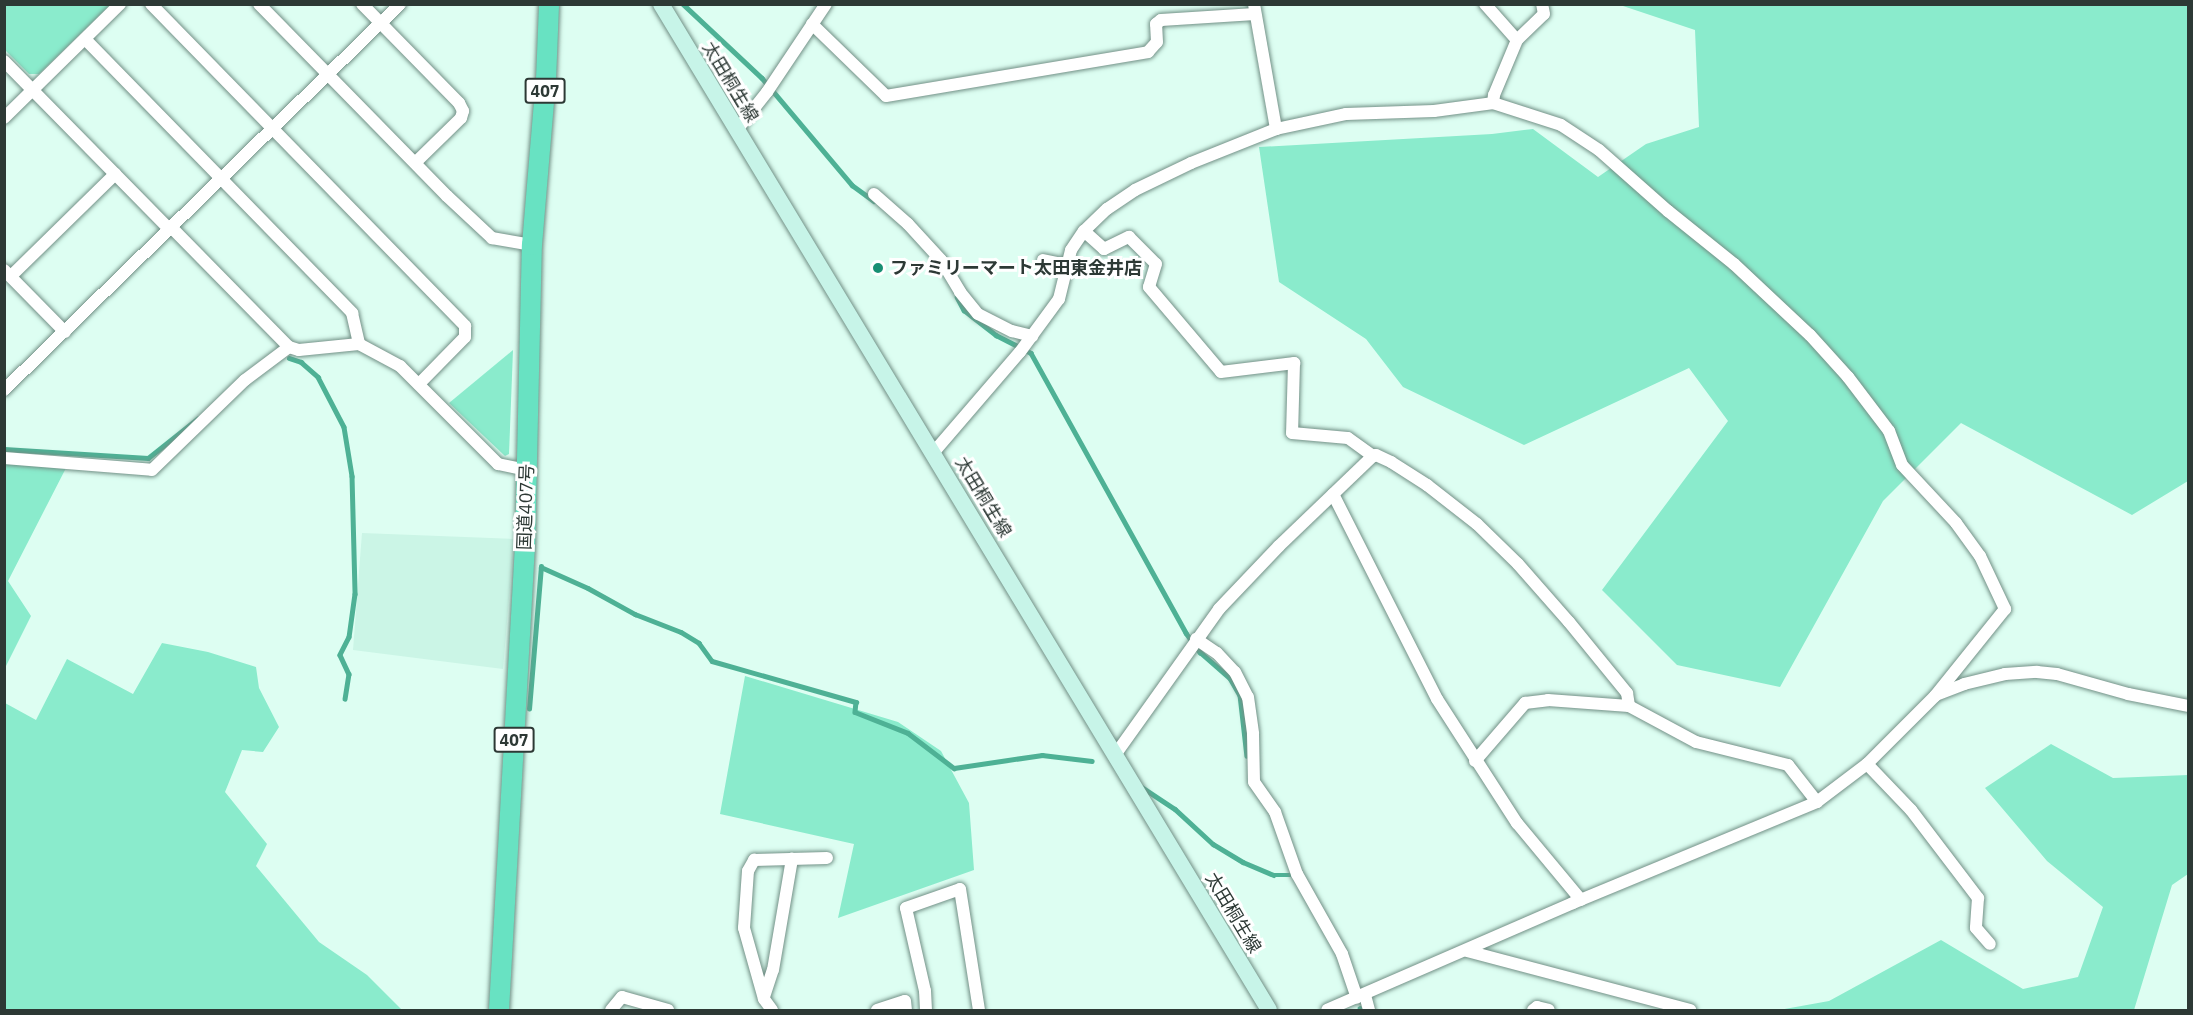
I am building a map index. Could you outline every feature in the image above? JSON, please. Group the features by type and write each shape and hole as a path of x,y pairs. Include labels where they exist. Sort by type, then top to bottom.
{"highway":[{"name":"国道407号","path":"500,1011 527,470 532,245 546,80 549,4"}],"main road":[{"name":"太田桐生線","path":"661,4 1269,1011"}],"street":[{"path":"4,118 120,4"},
{"path":"151,4 465,326 465,337 418,384"},
{"path":"259,4 447,196 492,238 532,245"},
{"path":"362,4 459,103 463,111 461,118 416,162"},
{"path":"7,381 65,332 400,4"},
{"path":"736,131 767,92 826,4"},
{"path":"1485,4 1517,40"},
{"path":"1493,103 1494,95 1517,40 1544,14 1542,4"},
{"path":"812,24 886,96 1148,52 1157,42 1156,24 1161,20 1255,9 1276,129"},
{"path":"85,39 352,313 359,344"},
{"path":"4,61 289,347 299,350 359,344 400,366 498,464 527,470"},
{"path":"933,453 1032,336 1059,299 1071,250 1084,231 1107,209 1135,190 1191,163 1276,129 1346,114 1434,111 1493,103 1561,125 1599,150 1668,211 1734,264 1810,335 1848,376 1889,431 1902,465 1956,523 1980,556 2006,609 1935,696 1867,764 1817,802 1581,900 1327,1011"},
{"path":"65,332 8,273 115,174"},
{"path":"874,194 908,224 941,260 960,292 978,314 1012,331 1032,336"},
{"path":"1084,231 1104,249 1129,237 1156,264 1149,287 1221,372 1294,363 1292,433 1348,438 1372,456 1376,455 1391,462 1427,485 1477,524 1518,564 1569,622 1627,693 1629,706"},
{"path":"1043,260 1067,265"},
{"path":"4,458 152,470 245,380 289,347"},
{"path":"1115,755 1196,639 1234,593 1372,456"},
{"path":"1333,494 1437,699 1517,823 1581,900"},
{"path":"1196,639 1217,653 1235,672 1248,697 1253,734 1254,782 1275,812 1297,874 1342,954 1369,1011"},
{"path":"1935,696 1964,684 2005,674 2037,672 2057,674 2128,694 2188,706"},
{"path":"1475,761 1525,703 1548,700 1629,706 1696,742 1788,765 1817,802"},
{"path":"1867,764 1911,810 1978,898 1976,928 1990,944"},
{"path":"772,1011 764,999 744,928 748,871 754,860 827,858"},
{"path":"764,999 773,970 792,859"},
{"path":"926,1011 925,991 906,909 960,889 979,1011"},
{"path":"1467,951 1690,1011"},
{"path":"611,1011 621,997 668,1011"},
{"path":"877,1011 905,1001 906,1011"},
{"path":"1533,1011 1537,1007 1549,1011"}],"shaded area":[{"path":"362,533 514,539 503,669 353,650"}],"green space":[{"path":"4,5 110,5 39,74 29,74 5,50"},
{"path":"1620,5 2188,5 2188,481 2132,515 1961,423 1883,501 1780,687 1677,665 1602,590 1728,421 1689,368 1524,445 1403,387 1366,339 1279,282 1259,147 1492,134 1533,129 1598,177 1646,144 1699,127 1695,30"},
{"path":"513,350 509,454 505,456 449,403"},
{"path":"5,464 66,468 8,581 31,616 5,668"},
{"path":"162,643 208,652 256,667 259,688 279,727 263,752 242,750 225,792 267,844 256,866 319,942 367,975 402,1010 5,1010 5,703 36,720 67,659 133,694"},
{"path":"745,676 898,722 941,751 969,803 974,870 838,918 854,844 720,814"},
{"path":"2051,744 2113,778 2188,775 2188,874 2172,885 2134,1010 1779,1010 1829,1001 1941,940 2023,989 2078,977 2103,907 2047,861 1985,788"}],"waterway":[{"path":"683,4 762,78 852,185 874,201"},
{"path":"957,297 964,310 996,335 1031,353 1186,633 1200,652 1230,678 1240,695 1247,756"},
{"path":"289,358 301,362 318,377 344,427 352,476 355,594 349,637 340,655 349,674 345,699"},
{"path":"4,449 148,458 197,419"},
{"path":"529,709 541,567 588,588 635,614 681,632 699,643 712,661 856,702 855,712 908,733 954,768 1042,755 1092,761"},
{"path":"1140,786 1175,809 1213,844 1243,862 1273,875 1295,875"}],"place":[{"name":"ファミリーマート太田東金井店","path":"878,268"}]}
